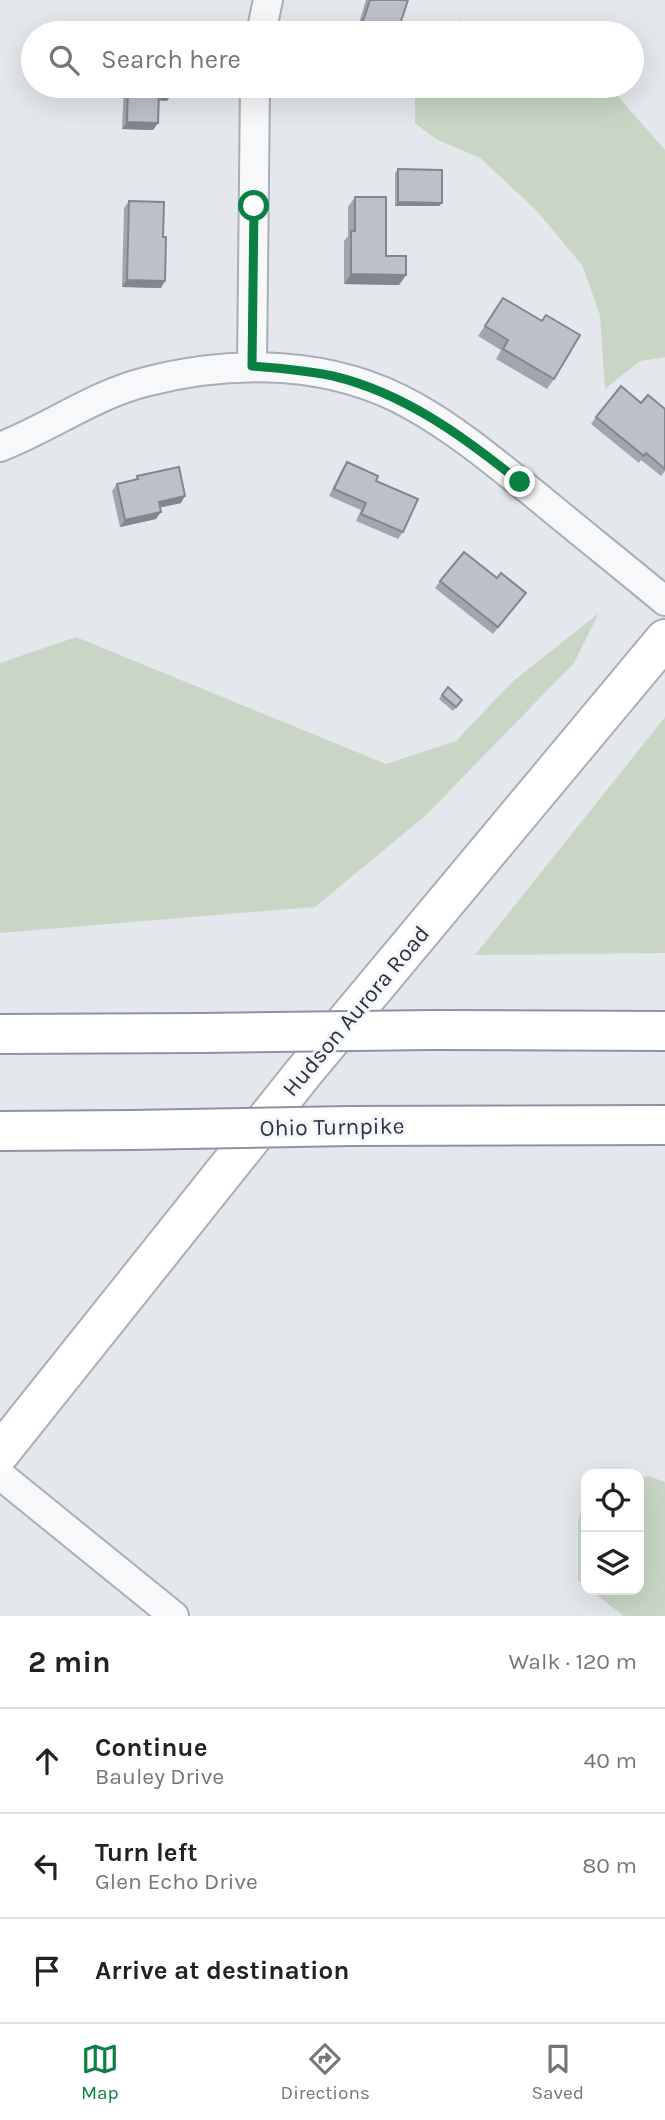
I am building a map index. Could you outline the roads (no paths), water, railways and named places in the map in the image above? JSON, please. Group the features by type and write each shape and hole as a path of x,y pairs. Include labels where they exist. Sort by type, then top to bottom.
{"main road":[{"name":"Hudson Aurora Road","path":"0,1453 304,1072 665,639"},
{"path":"0,1034 665,1031"},
{"name":"Ohio Turnpike","path":"0,1131 665,1125"}],"street":[{"path":"264,21 268,0"},
{"path":"252,366 256,98"},
{"path":"0,447 32,434 95,401 143,383 197,370 252,366 332,376 412,405 459,435 665,601"},
{"path":"0,1475 174,1616"}]}
